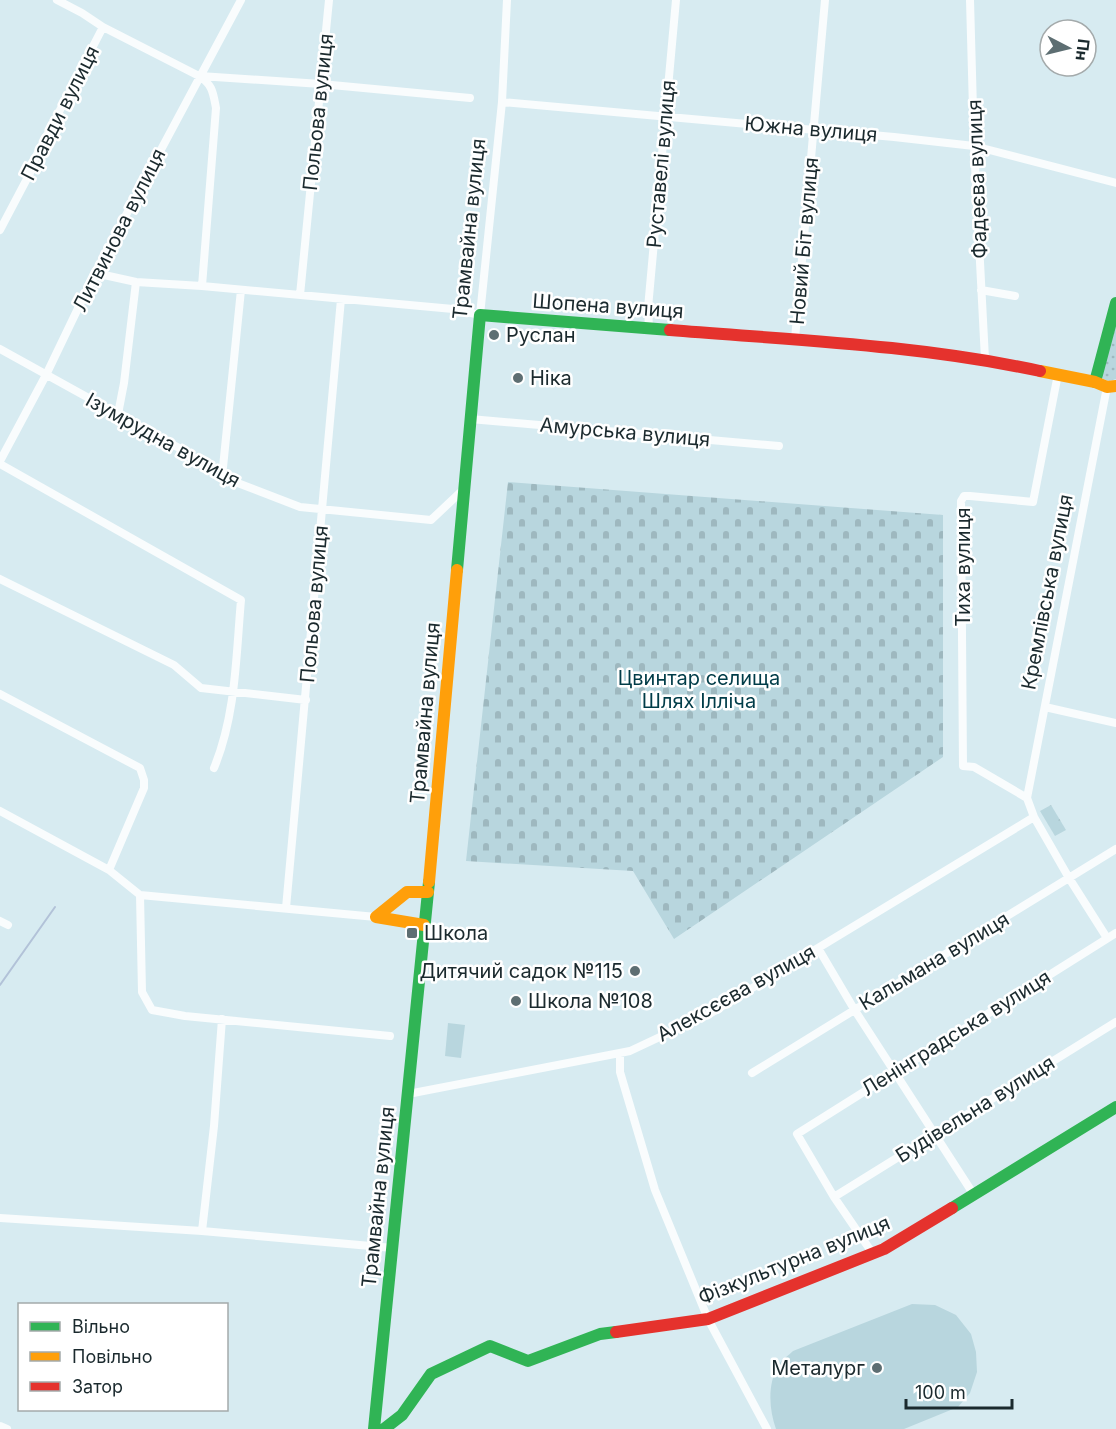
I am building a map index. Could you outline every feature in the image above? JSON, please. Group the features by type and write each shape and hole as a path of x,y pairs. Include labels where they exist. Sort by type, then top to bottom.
{"street":[{"path":"57,0 209,82 214,93 216,108 202,286"},
{"name":"Литвинова вулиця","path":"0,463 95,273 199,76 242,0"},
{"name":"Польова вулиця","path":"300,295 329,0"},
{"name":"Трамвайна вулиця","path":"374,1429 428,892 470,419 502,102 507,0"},
{"name":"Руставелі вулиця","path":"649,328 648,308 676,0"},
{"name":"Новий Біт вулиця","path":"795,339 825,0"},
{"name":"Фадеєва вулиця","path":"970,0 974,146 985,359"},
{"name":"Правди вулиця","path":"0,230 104,27"},
{"path":"199,76 321,84 470,98"},
{"name":"Южна вулиця","path":"502,102 814,129 974,146 1116,183"},
{"name":"Шопена вулиця","path":"95,273 136,282 453,309 480,315 795,339 985,359 1111,387"},
{"path":"118,414 136,282"},
{"path":"222,477 241,290"},
{"path":"981,290 1015,296"},
{"name":"Польова вулиця","path":"286,908 341,299"},
{"path":"1095,382 1116,303"},
{"name":"Ізумрудна вулиця","path":"0,349 179,448 222,477 300,507 322,511 431,520 465,488"},
{"name":"Тиха вулиця","path":"1028,801 974,767 963,766 961,501 964,496 970,496 1032,502 1058,374"},
{"name":"Кремлівська вулиця","path":"1028,801 1045,707 1111,387"},
{"name":"Амурська вулиця","path":"470,419 779,446"},
{"path":"0,463 241,600 233,692 224,743 214,768"},
{"path":"0,579 174,665 201,688 306,700"},
{"path":"0,694 140,768 144,788 109,870"},
{"path":"1045,707 1116,723"},
{"path":"1028,801 1034,817 1069,878 1107,938"},
{"path":"0,811 109,870 141,895 286,908 424,925"},
{"name":"Алексєєва вулиця","path":"408,1094 630,1051 711,1013 1034,817"},
{"name":"Кальмана вулиця","path":"752,1073 1116,849"},
{"path":"375,918 407,892 428,892"},
{"path":"141,895 142,992 152,1010 186,1016 390,1036"},
{"name":"Ленінградська вулиця","path":"834,1197 797,1134 1116,933"},
{"path":"818,948 854,1009 974,1195"},
{"path":"202,1231 214,1126 222,1019"},
{"name":"Будівельна вулиця","path":"834,1197 1116,1022"},
{"path":"620,1053 620,1072 655,1190 708,1319 767,1429"},
{"name":"Фiзкультурна вулиця","path":"384,1429 402,1415 431,1374 490,1346 528,1361 600,1334 708,1319 884,1250 1116,1107"},
{"path":"834,1197 873,1254"},
{"path":"0,1218 202,1231 393,1248"},
{"path":"0,1426 7,1429"}],"green space":[{"path":"1116,322 1116,379 1109,381 1103,379 1102,375"},
{"name":"Цвинтар селища Шлях Ілліча","path":"508,482 943,515 943,757 674,939 633,871 466,861"},
{"path":"1051,805 1066,830 1055,836 1040,811"},
{"path":"448,1023 465,1025 461,1058 445,1056"},
{"name":"Металург","path":"912,1304 935,1305 956,1315 971,1334 976,1352 977,1372 970,1393 958,1407 904,1429 776,1429 771,1405 771,1388 775,1372 784,1359 793,1351"}],"waterway":[{"path":"0,985 55,907"}],"traffic: fast":[{"path":"1095,382 1116,303"},
{"path":"457,570 480,315 670,330"},
{"path":"374,1429 429,882"},
{"path":"952,1208 1116,1107"},
{"path":"384,1429 402,1415 431,1374 490,1346 528,1361 600,1334 616,1332"}],"traffic: slow":[{"path":"1040,371 1095,382 1107,387 1116,386"},
{"path":"429,882 457,570"},
{"path":"376,917 407,892 428,892"},
{"path":"376,917 424,925"}],"traffic: jam":[{"path":"670,330 902,349 1040,371"},
{"path":"616,1332 708,1319 884,1249 952,1208"}],"place":[{"name":"Руслан","path":"494,335"},
{"name":"Ніка","path":"518,378"},
{"name":"Школа","path":"412,933"},
{"name":"Дитячий садок №115","path":"635,971"},
{"name":"Школа №108","path":"516,1001"},
{"name":"Металург","path":"877,1368"}]}
